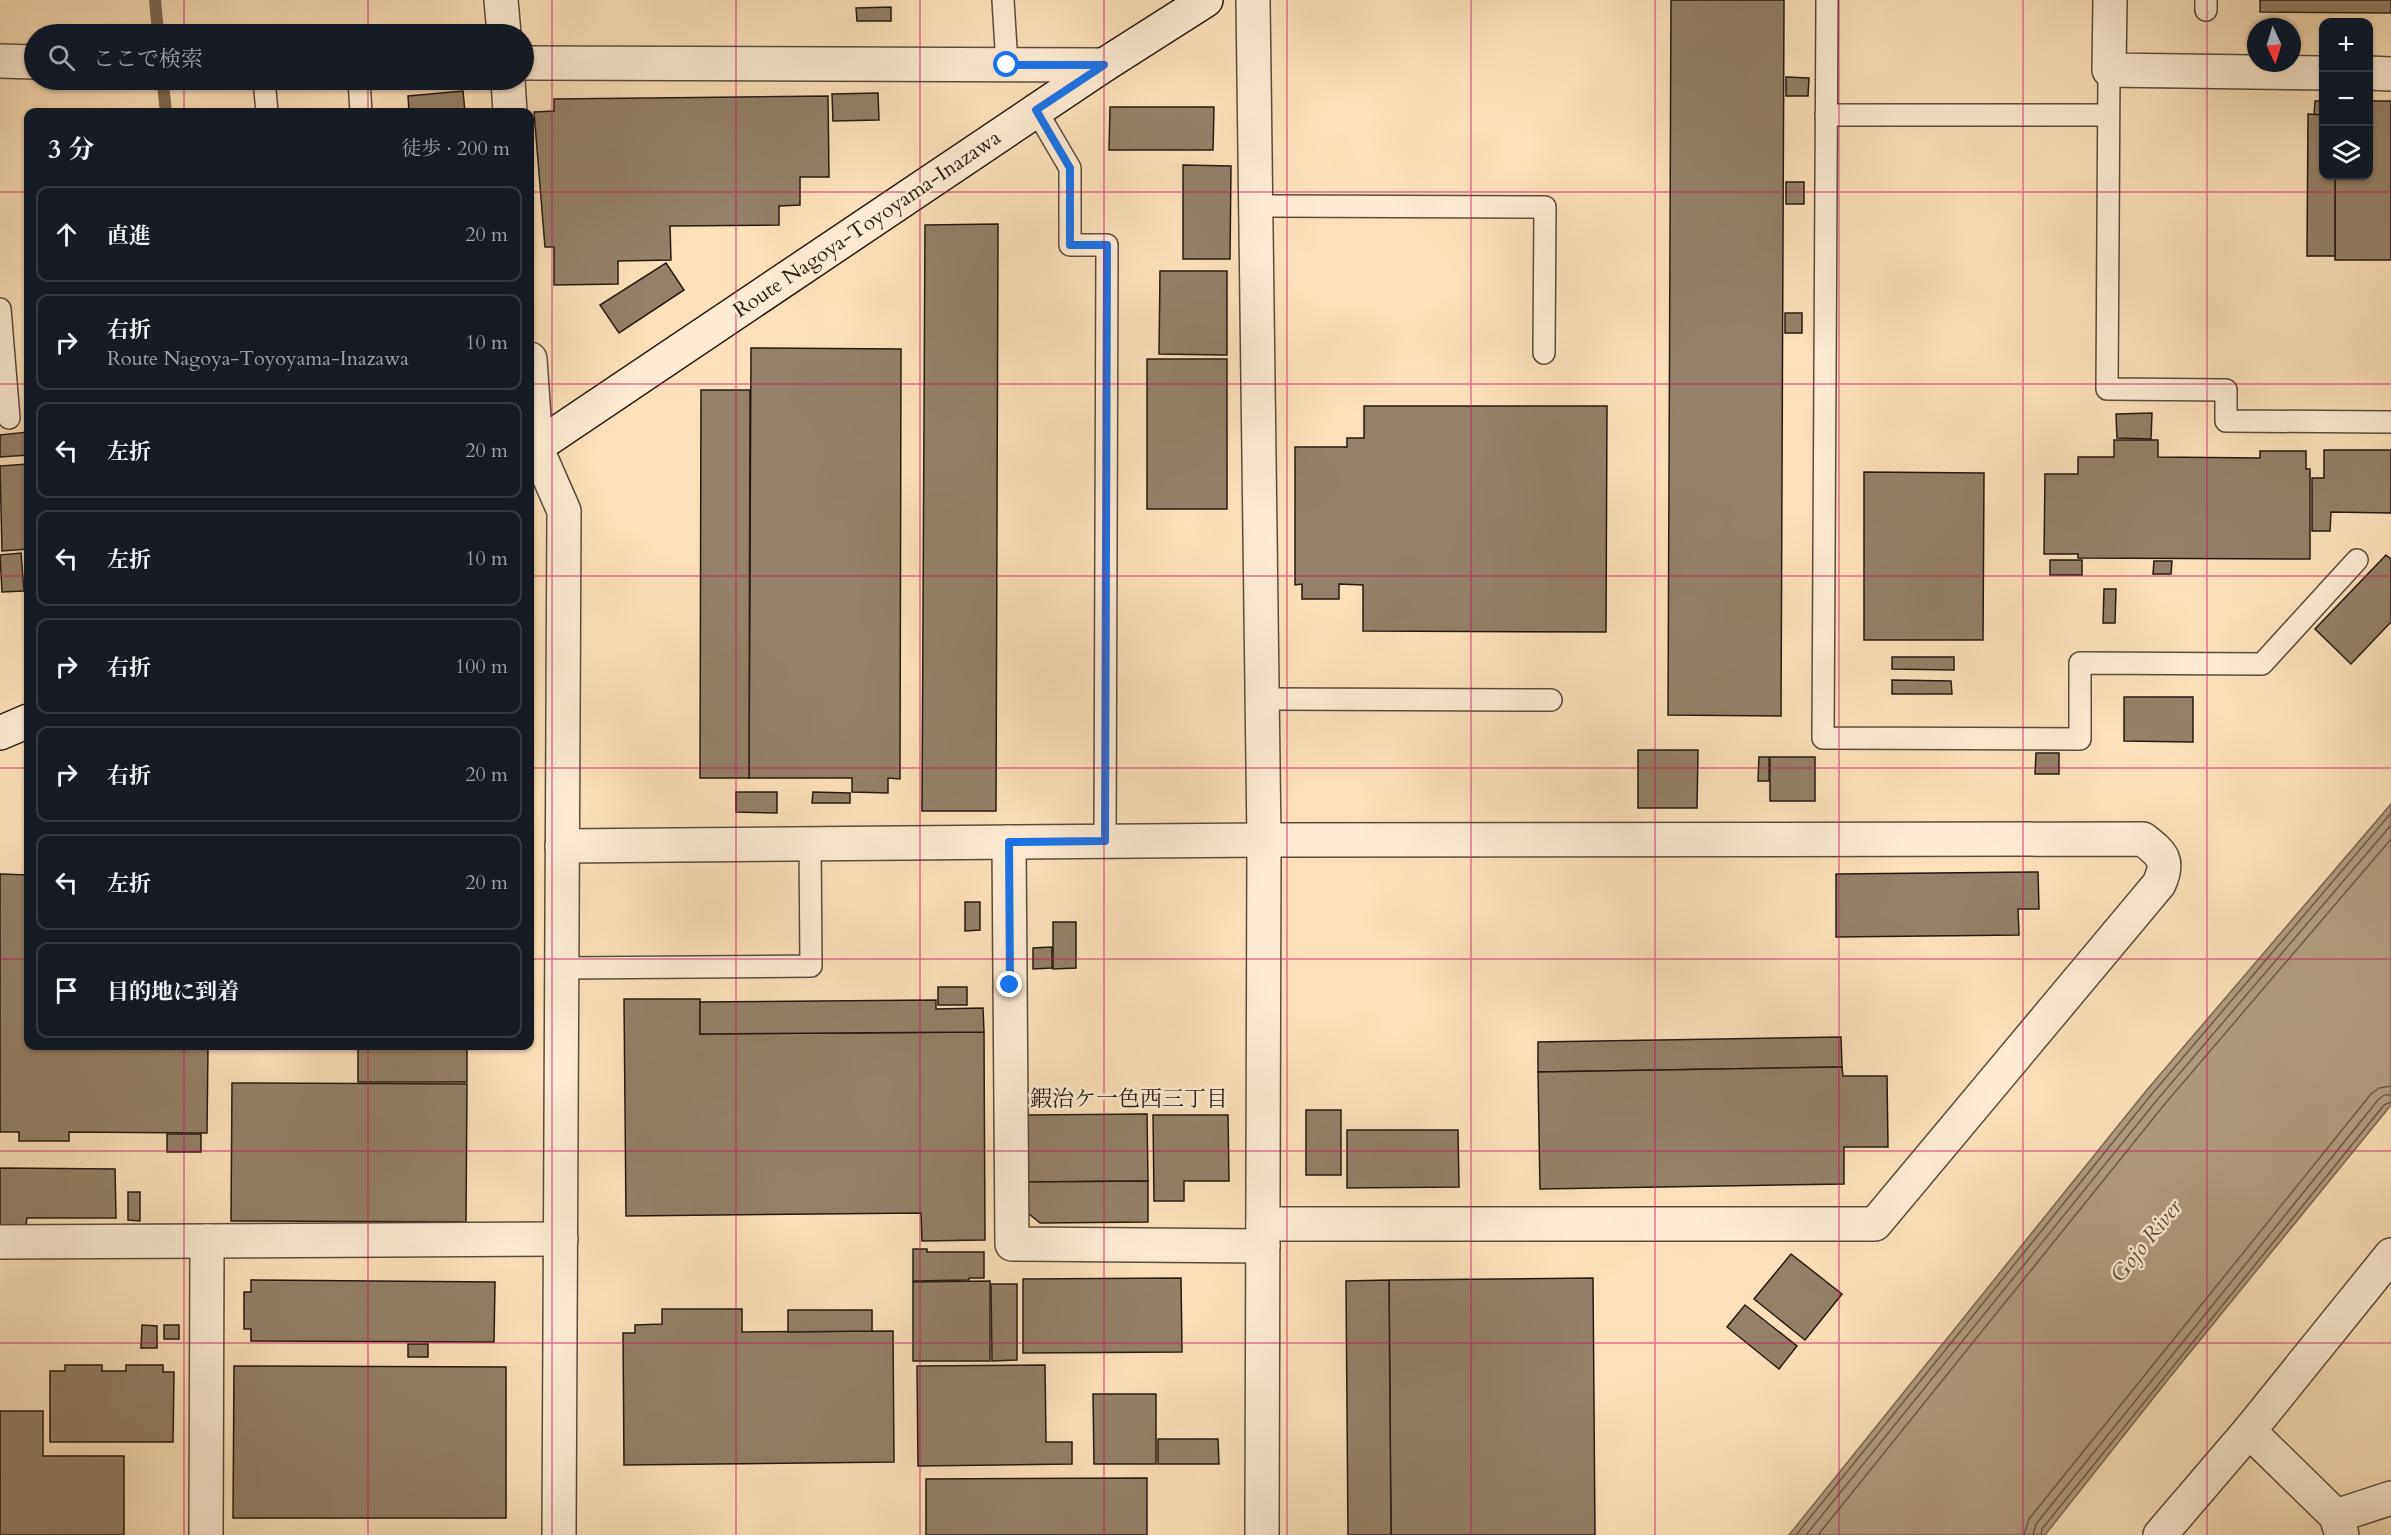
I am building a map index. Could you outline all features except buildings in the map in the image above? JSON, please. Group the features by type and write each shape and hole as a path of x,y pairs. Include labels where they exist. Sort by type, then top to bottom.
{"street":[{"path":"501,0 503,24"},
{"name":"Route Nagoya-Toyoyama-Inazawa","path":"534,448 1036,110 1206,0"},
{"path":"1253,0 1264,840 1262,1535"},
{"path":"2110,0 2109,70 2319,73"},
{"path":"0,62 24,62"},
{"path":"534,63 1104,65"},
{"path":"2373,73 2391,74"},
{"path":"509,90 510,108"},
{"path":"534,451 564,511 559,1535"},
{"path":"0,733 24,723"},
{"path":"562,846 1105,841 1264,840 2144,839 2161,853 2165,870 2159,884 1875,1224 1263,1235 1012,1244 1009,842"},
{"path":"0,1242 561,1239"},
{"path":"206,1535 207,1241"},
{"path":"2160,1535 2249,1431 2391,1255"},
{"path":"2249,1431 2339,1525 2391,1498"}],"lane":[{"path":"1003,0 1007,65"},
{"path":"1827,0 1823,738 2080,739 2080,663 2262,664 2357,560"},
{"path":"2109,70 2108,389 2226,390 2226,421 2391,422"},
{"path":"265,90 267,108"},
{"path":"360,90 361,108"},
{"path":"1036,110 1070,168 1070,245 1107,245 1105,841"},
{"path":"1826,115 2109,115"},
{"path":"1255,206 1545,207 1545,353"},
{"path":"0,309 9,418"},
{"path":"1262,699 1551,700"},
{"path":"562,968 811,966 810,844"}],"water":[{"name":"Gojo River","path":"2391,804 2391,1105 2045,1535 1789,1535 2146,1091"}],"waterway":[{"path":"155,0 157,24"},
{"path":"164,90 166,108"}],"district":[{"name":"鍜治ケ一色西三丁目","path":"1129,1099"}],"route":[{"path":"1007,65 1104,65 1036,110 1070,168 1070,245 1107,245 1105,841 1009,842 1010,985"}]}
